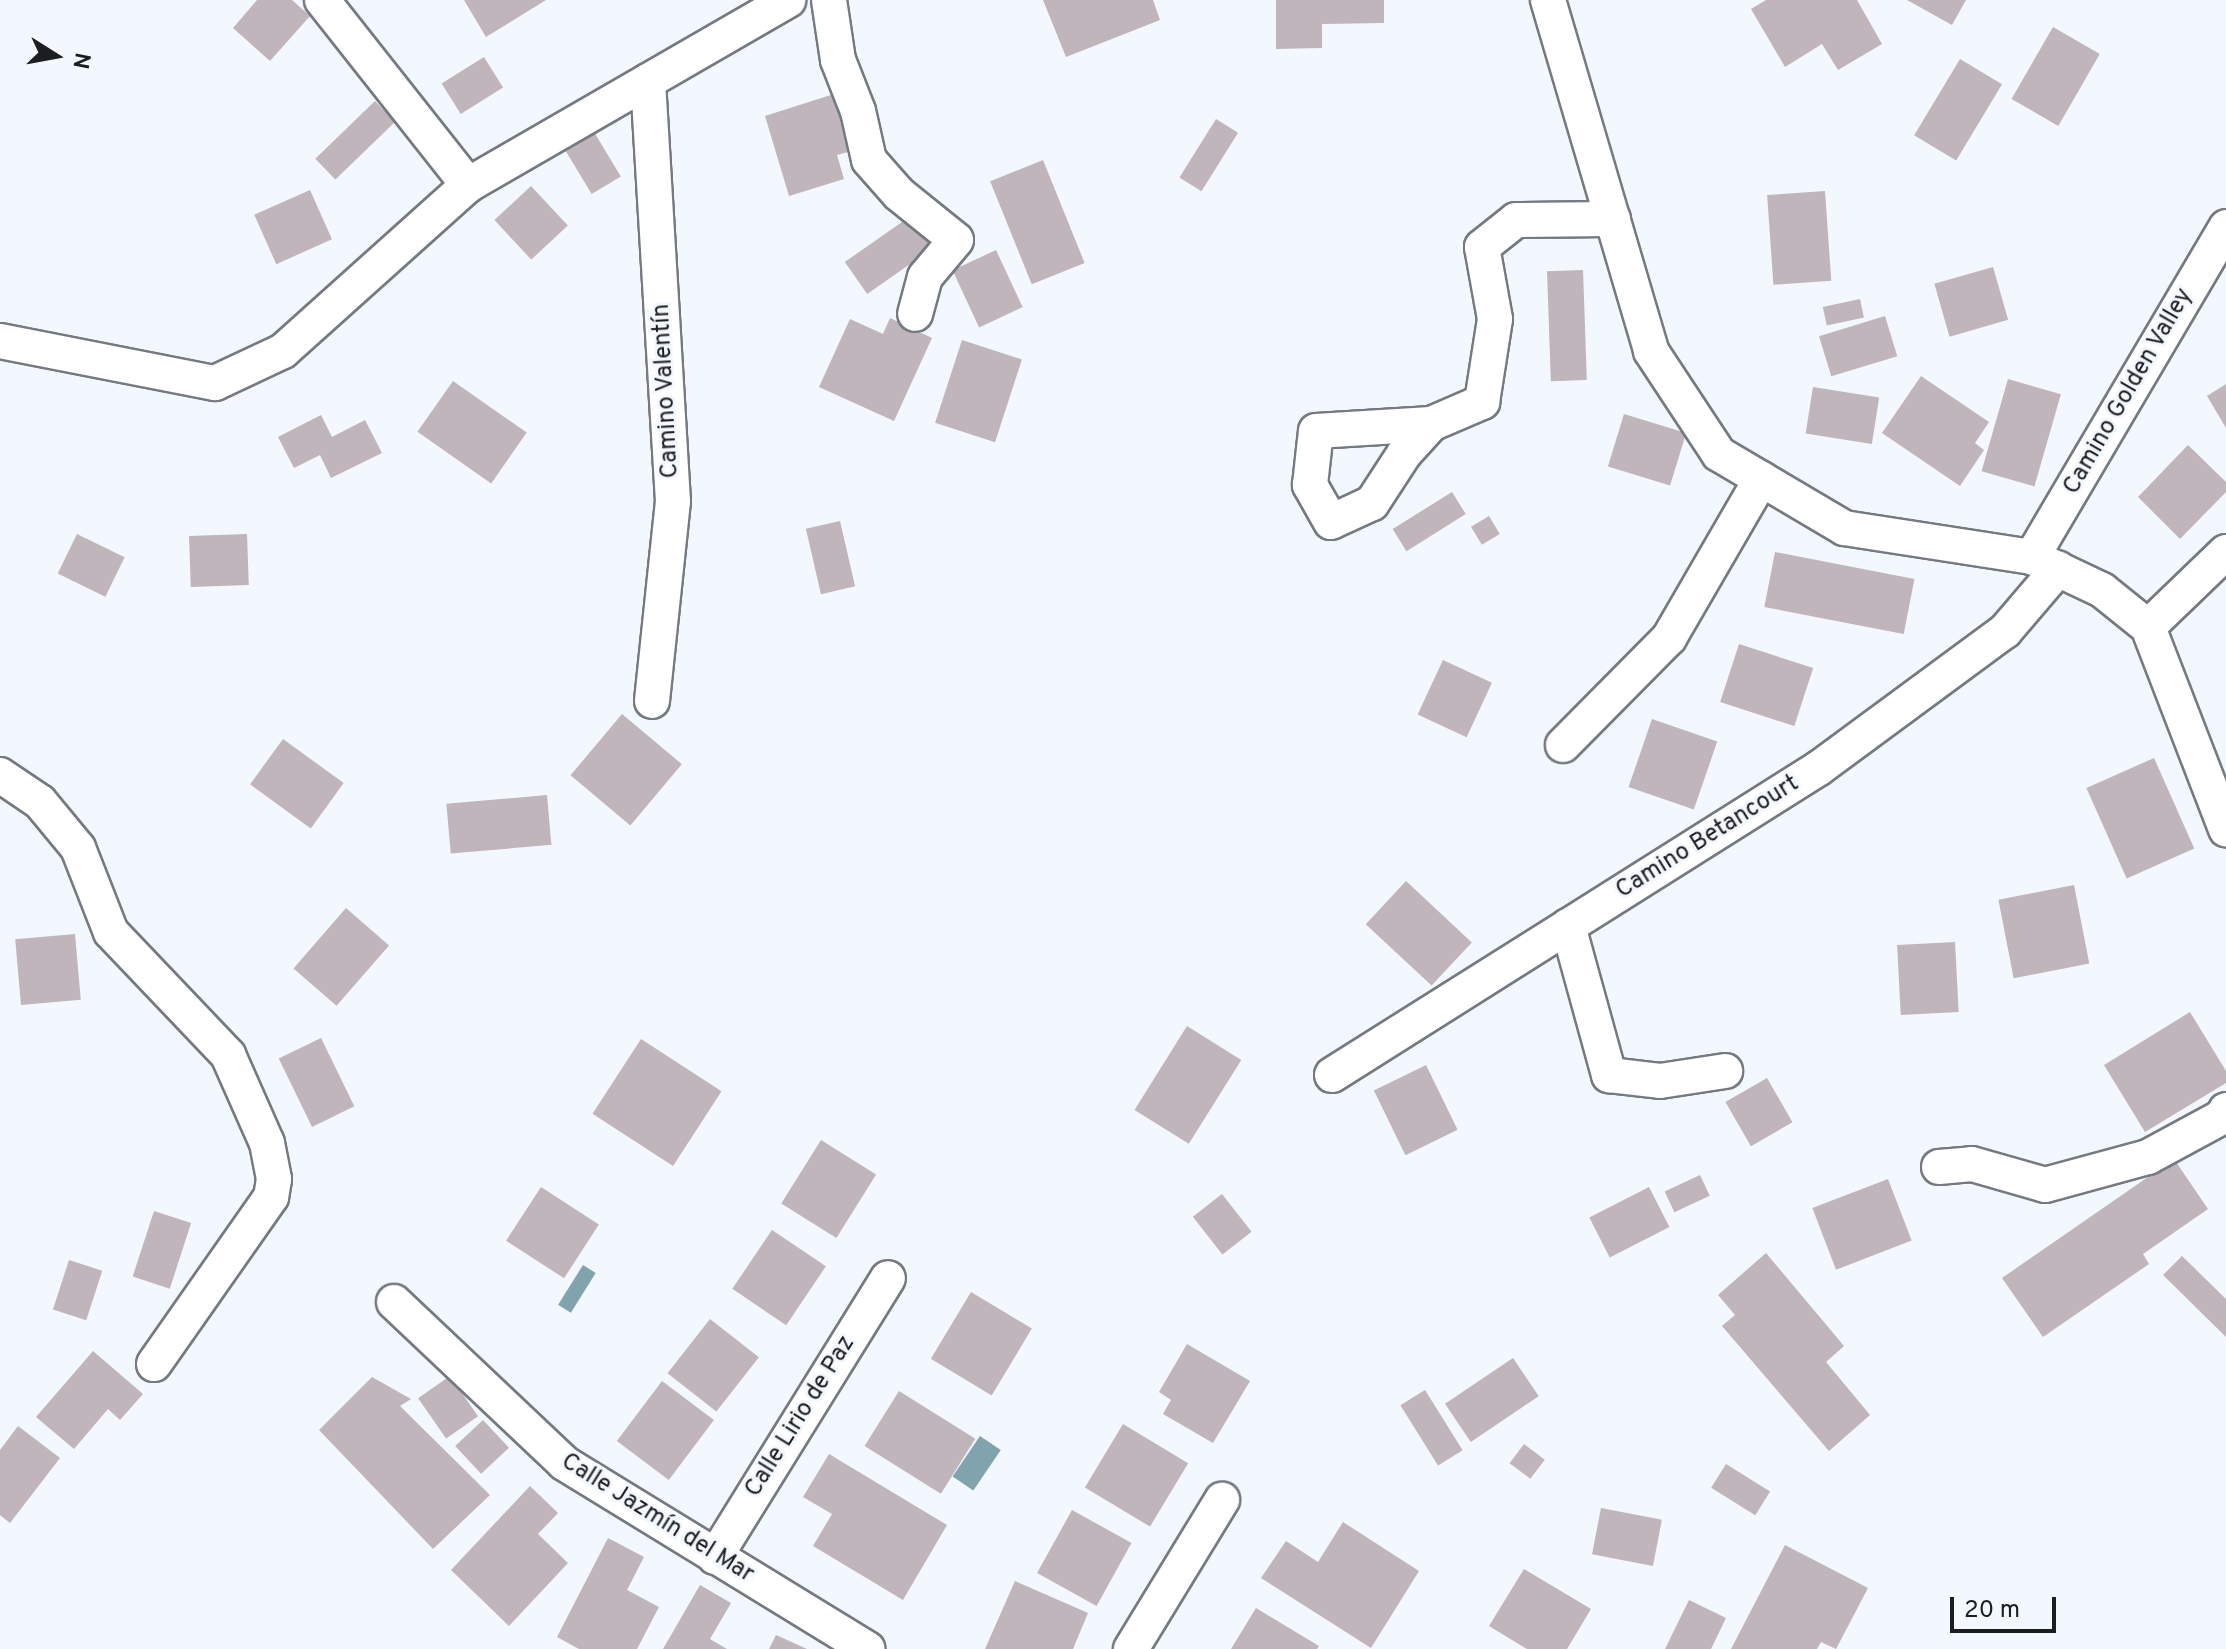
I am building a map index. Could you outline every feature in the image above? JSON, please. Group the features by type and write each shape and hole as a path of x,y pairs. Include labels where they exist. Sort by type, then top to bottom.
{"street":[{"path":"322,0 468,185"},
{"path":"0,341 215,383 283,351 468,185 789,0"},
{"path":"829,0 838,60 858,111 869,160 899,194 956,240 925,277 915,314"},
{"path":"1548,0 1651,351 1719,454 1844,528 2045,563 2102,590 2148,627 2214,770 2226,829"},
{"name":"Camino Valentín","path":"648,81 673,501 652,701"},
{"path":"1431,424 1482,402 1495,319 1482,247 1516,220 1613,219"},
{"name":"Camino Golden Valley","path":"2045,563 2226,227"},
{"path":"1563,745 1669,638 1761,479"},
{"path":"2148,627 2226,552"},
{"name":"Camino Betancourt","path":"1332,1075 1832,759 2005,631 2045,563"},
{"path":"0,775 40,802 78,848 111,932 228,1055 267,1143 274,1179 271,1197 154,1364"},
{"path":"1568,926 1609,1075 1660,1081 1725,1071"},
{"path":"1939,1167 1972,1164 2045,1185 2148,1157 2222,1117 2226,1110"},
{"name":"Calle Lirio de Paz","path":"715,1557 888,1278"},
{"name":"Calle Jazmín del Mar","path":"394,1302 564,1463 867,1649"},
{"path":"1131,1649 1222,1500"}],"water":[{"path":"583,1265 596,1273 571,1313 558,1305"},
{"path":"980,1436 1001,1450 973,1491 953,1477"}],"building":[{"path":"257,0 292,0 310,16 270,61 233,28"},
{"path":"464,0 546,0 486,37"},
{"path":"1043,0 1153,0 1160,20 1066,57"},
{"path":"1276,0 1384,0 1384,23 1322,24 1322,48 1276,49"},
{"path":"1766,0 1857,0 1882,44 1838,70 1822,44 1785,67 1751,9"},
{"path":"1907,0 1966,0 1952,25"},
{"path":"2053,27 2100,54 2058,126 2012,99"},
{"path":"484,57 503,88 461,114 442,83"},
{"path":"1960,59 2002,84 1956,161 1914,135"},
{"path":"837,93 855,150 837,155 844,179 789,196 765,116"},
{"path":"375,101 395,122 335,180 315,159"},
{"path":"1216,119 1238,133 1201,191 1179,178"},
{"path":"594,132 621,177 592,194 565,150"},
{"path":"1043,160 1085,263 1032,284 990,181"},
{"path":"531,186 568,225 531,260 494,220"},
{"path":"310,190 332,239 276,264 254,215"},
{"path":"1825,191 1831,281 1773,285 1767,195"},
{"path":"912,215 934,247 867,294 845,262"},
{"path":"996,250 1023,307 979,327 952,270"},
{"path":"1993,267 2008,320 1950,337 1934,284"},
{"path":"1583,270 1587,380 1551,381 1547,271"},
{"path":"1860,299 1864,318 1827,325 1823,307"},
{"path":"1885,316 1897,356 1831,376 1819,336"},
{"path":"890,318 932,338 894,421 819,387 850,319 883,334"},
{"path":"962,340 1022,359 995,442 935,423"},
{"path":"1921,376 1989,422 1975,443 1984,450 1960,486 1882,433"},
{"path":"2008,379 2061,394 2034,486 1982,471"},
{"path":"453,381 527,433 491,483 417,432"},
{"path":"2226,384 2226,428 2207,396"},
{"path":"1813,387 1879,397 1872,444 1806,433"},
{"path":"1624,414 1686,433 1670,486 1608,467"},
{"path":"321,415 332,437 365,420 382,453 331,478 320,455 294,468 278,437"},
{"path":"2188,445 2226,482 2226,492 2180,539 2138,497"},
{"path":"1452,492 1466,514 1406,551 1393,529"},
{"path":"1489,516 1500,534 1482,545 1471,527"},
{"path":"840,521 855,586 821,594 806,529"},
{"path":"77,534 125,557 105,597 58,574"},
{"path":"247,534 249,585 191,587 189,536"},
{"path":"1775,552 1914,579 1904,634 1764,607"},
{"path":"1739,644 1813,668 1794,726 1720,702"},
{"path":"1443,660 1492,683 1467,737 1418,714"},
{"path":"622,714 682,764 630,825 571,775"},
{"path":"1652,719 1717,741 1694,810 1629,787"},
{"path":"283,739 344,783 311,828 250,784"},
{"path":"2154,758 2194,848 2127,879 2086,788"},
{"path":"547,795 551,845 451,854 446,804"},
{"path":"1406,881 1472,942 1432,986 1366,924"},
{"path":"2074,885 2089,964 2014,978 1998,900"},
{"path":"346,908 389,945 337,1006 294,968"},
{"path":"75,934 81,1000 21,1005 15,939"},
{"path":"1955,942 1959,1012 1901,1015 1897,945"},
{"path":"2190,1012 2226,1071 2226,1083 2145,1132 2104,1065"},
{"path":"1187,1026 1241,1060 1189,1144 1135,1110"},
{"path":"321,1038 354,1106 312,1127 279,1059"},
{"path":"641,1039 722,1091 673,1166 593,1114"},
{"path":"1426,1065 1458,1130 1405,1155 1374,1090"},
{"path":"1767,1078 1792,1122 1751,1146 1725,1102"},
{"path":"821,1140 876,1174 836,1238 781,1204"},
{"path":"2174,1159 2208,1209 2143,1254 2149,1264 2043,1337 2002,1278"},
{"path":"1700,1175 1710,1196 1674,1212 1665,1191"},
{"path":"1888,1179 1912,1241 1836,1270 1812,1208"},
{"path":"541,1187 599,1225 564,1278 506,1241"},
{"path":"1649,1187 1669,1227 1610,1258 1589,1217"},
{"path":"1222,1194 1252,1232 1222,1255 1193,1217"},
{"path":"154,1211 191,1223 170,1289 133,1277"},
{"path":"772,1230 826,1266 786,1325 732,1289"},
{"path":"1766,1253 1844,1346 1826,1362 1870,1415 1829,1451 1722,1326 1735,1315 1718,1295"},
{"path":"2182,1256 2226,1299 2226,1337 2163,1275"},
{"path":"69,1260 102,1271 86,1320 53,1309"},
{"path":"971,1292 1032,1329 992,1395 931,1359"},
{"path":"710,1319 759,1357 716,1412 668,1373"},
{"path":"1187,1344 1250,1381 1213,1443 1163,1414 1171,1400 1159,1392"},
{"path":"93,1351 143,1394 120,1420 108,1409 74,1449 36,1417"},
{"path":"1513,1358 1539,1396 1471,1442 1445,1404"},
{"path":"450,1376 478,1416 446,1439 418,1398"},
{"path":"372,1377 411,1399 400,1406 490,1495 433,1549 319,1430"},
{"path":"662,1381 714,1420 669,1480 617,1441"},
{"path":"1425,1390 1463,1450 1438,1466 1400,1405"},
{"path":"899,1391 975,1439 941,1494 865,1446"},
{"path":"483,1420 509,1448 481,1474 455,1446"},
{"path":"1123,1424 1188,1463 1150,1527 1085,1487"},
{"path":"18,1426 60,1458 10,1523 0,1515 0,1450"},
{"path":"1524,1444 1545,1460 1530,1479 1510,1463"},
{"path":"829,1454 947,1525 903,1600 813,1546 832,1514 803,1497"},
{"path":"1726,1464 1770,1492 1755,1515 1711,1488"},
{"path":"530,1486 558,1513 538,1534 568,1563 509,1626 451,1570"},
{"path":"1601,1508 1662,1520 1653,1566 1592,1554"},
{"path":"1072,1510 1131,1543 1097,1606 1037,1573"},
{"path":"1343,1522 1419,1571 1371,1648 1261,1578 1286,1541 1318,1562"},
{"path":"608,1538 644,1557 627,1590 659,1607 637,1649 579,1649 557,1637"},
{"path":"1785,1545 1868,1588 1836,1649 1821,1642 1817,1649 1731,1649"},
{"path":"1524,1569 1591,1609 1567,1649 1527,1649 1489,1626"},
{"path":"1015,1581 1088,1613 1073,1649 985,1649"},
{"path":"700,1585 731,1603 710,1639 727,1649 663,1649"},
{"path":"1689,1600 1726,1618 1711,1649 1665,1649"},
{"path":"1256,1608 1319,1646 1317,1649 1231,1649"},
{"path":"776,1635 807,1649 769,1649"}]}
